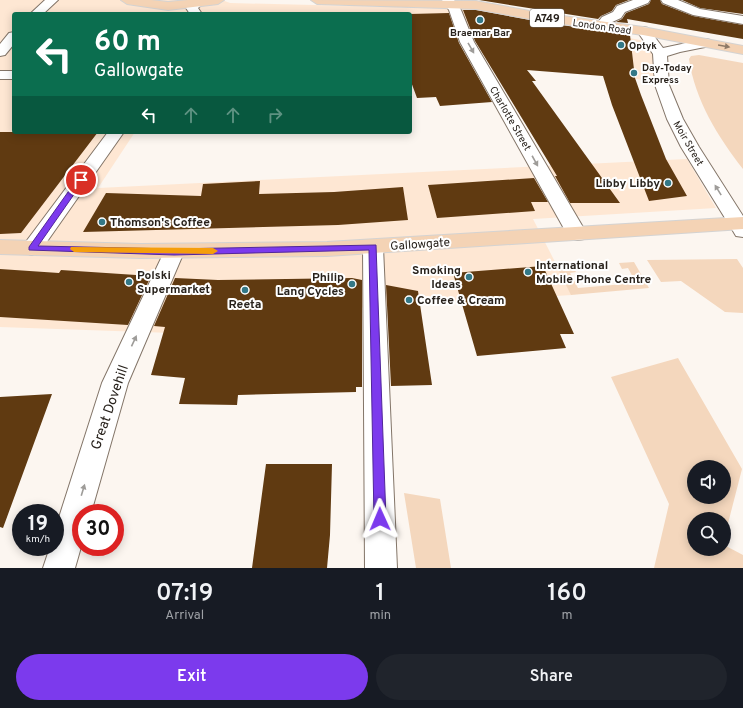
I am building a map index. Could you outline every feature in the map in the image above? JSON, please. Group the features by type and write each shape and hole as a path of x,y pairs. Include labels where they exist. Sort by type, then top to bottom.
{"main road":[{"path":"127,0 168,6 198,6 218,0"},
{"name":"London Road","path":"317,0 450,2 476,5 541,17 643,31 743,50"},
{"name":"Gallowgate","path":"0,247 174,252 373,247 577,234 741,226"}],"street":[{"path":"38,12 52,0"},
{"path":"602,25 606,20 617,14 621,9 640,0"},
{"path":"667,0 697,12 743,20"},
{"name":"Charlotte Street","path":"450,2 467,42 577,234"},
{"path":"643,31 660,54 677,48 705,43"},
{"path":"0,36 12,36"},
{"path":"0,52 12,38"},
{"name":"Moir Street","path":"660,54 662,85 675,118 690,147 741,226"},
{"path":"0,75 12,75"},
{"path":"32,248 115,134"},
{"path":"373,247 381,568"},
{"name":"Great Dovehill","path":"59,568 115,383 174,252"}],"shaded area":[{"path":"0,0 222,0 230,3 475,9 640,40 655,52 657,82 617,76 606,50 456,29 412,29 412,12 12,12 12,134 134,134 98,188 687,159 716,208 533,219 572,295 322,310 201,334 0,327"},
{"path":"699,55 743,63 743,169 717,131 696,89 689,59 691,56"},
{"path":"737,259 743,268 743,313 725,312 681,281 661,282 647,260"},
{"path":"634,262 649,288 571,295 557,267 572,266 576,272 570,273 578,288 636,283 628,268 622,269 619,263"},
{"path":"678,358 742,469 731,512 687,512 687,556 731,556 731,549 743,555 743,568 654,568 669,504 611,377"},
{"path":"404,493 440,499 451,568 416,568"}],"building":[{"path":"479,0 629,0 616,5 612,11 598,19"},
{"path":"651,0 660,0 662,4 693,16 743,25 743,39 627,19 628,23 616,22 622,19 626,13 649,4"},
{"path":"682,0 743,0 743,14 700,8"},
{"path":"463,10 476,10 541,22 630,35 635,78 641,95 666,159 687,196 649,201 612,105 603,76 527,70 536,81 532,81 620,203 570,203 555,176 557,176 475,41"},
{"path":"449,13 459,43 492,102 440,106 436,97 417,98 412,84 412,14"},
{"path":"0,132 12,132 12,134 96,134 21,233 0,234"},
{"path":"534,178 548,202 531,202 535,211 437,218 428,185"},
{"path":"260,181 259,194 334,192 403,187 408,220 338,225 83,232 106,193 201,196 203,184"},
{"path":"543,266 574,334 560,334 566,348 477,356 453,273"},
{"path":"0,269 59,273 61,270 151,276 128,325 0,317"},
{"path":"175,278 218,280 352,278 362,280 362,387 356,387 356,392 238,395 237,405 179,404 185,378 151,375 165,327 154,326"},
{"path":"386,285 418,291 432,385 391,386"},
{"path":"52,394 3,528 0,527 0,397"},
{"path":"266,464 332,464 330,535 327,568 252,568"}],"slow traffic":[{"path":"74,249 174,252 213,251"}],"place":[{"name":"Braemar Bar","path":"480,20"},
{"name":"Optyk","path":"621,45"},
{"name":"Day-Today Express","path":"634,73"},
{"name":"Libby Libby","path":"668,183"},
{"name":"Thomson's Coffee","path":"102,222"},
{"name":"International Mobile Phone Centre","path":"528,272"},
{"name":"Smoking Ideas","path":"469,277"},
{"name":"Polski Supermarket","path":"129,282"},
{"name":"Philip Lang Cycles","path":"352,284"},
{"name":"Reeta","path":"245,290"},
{"name":"Coffee & Cream","path":"409,300"}],"route":[{"path":"81,180 32,248 174,252 373,247 380,519"}]}
